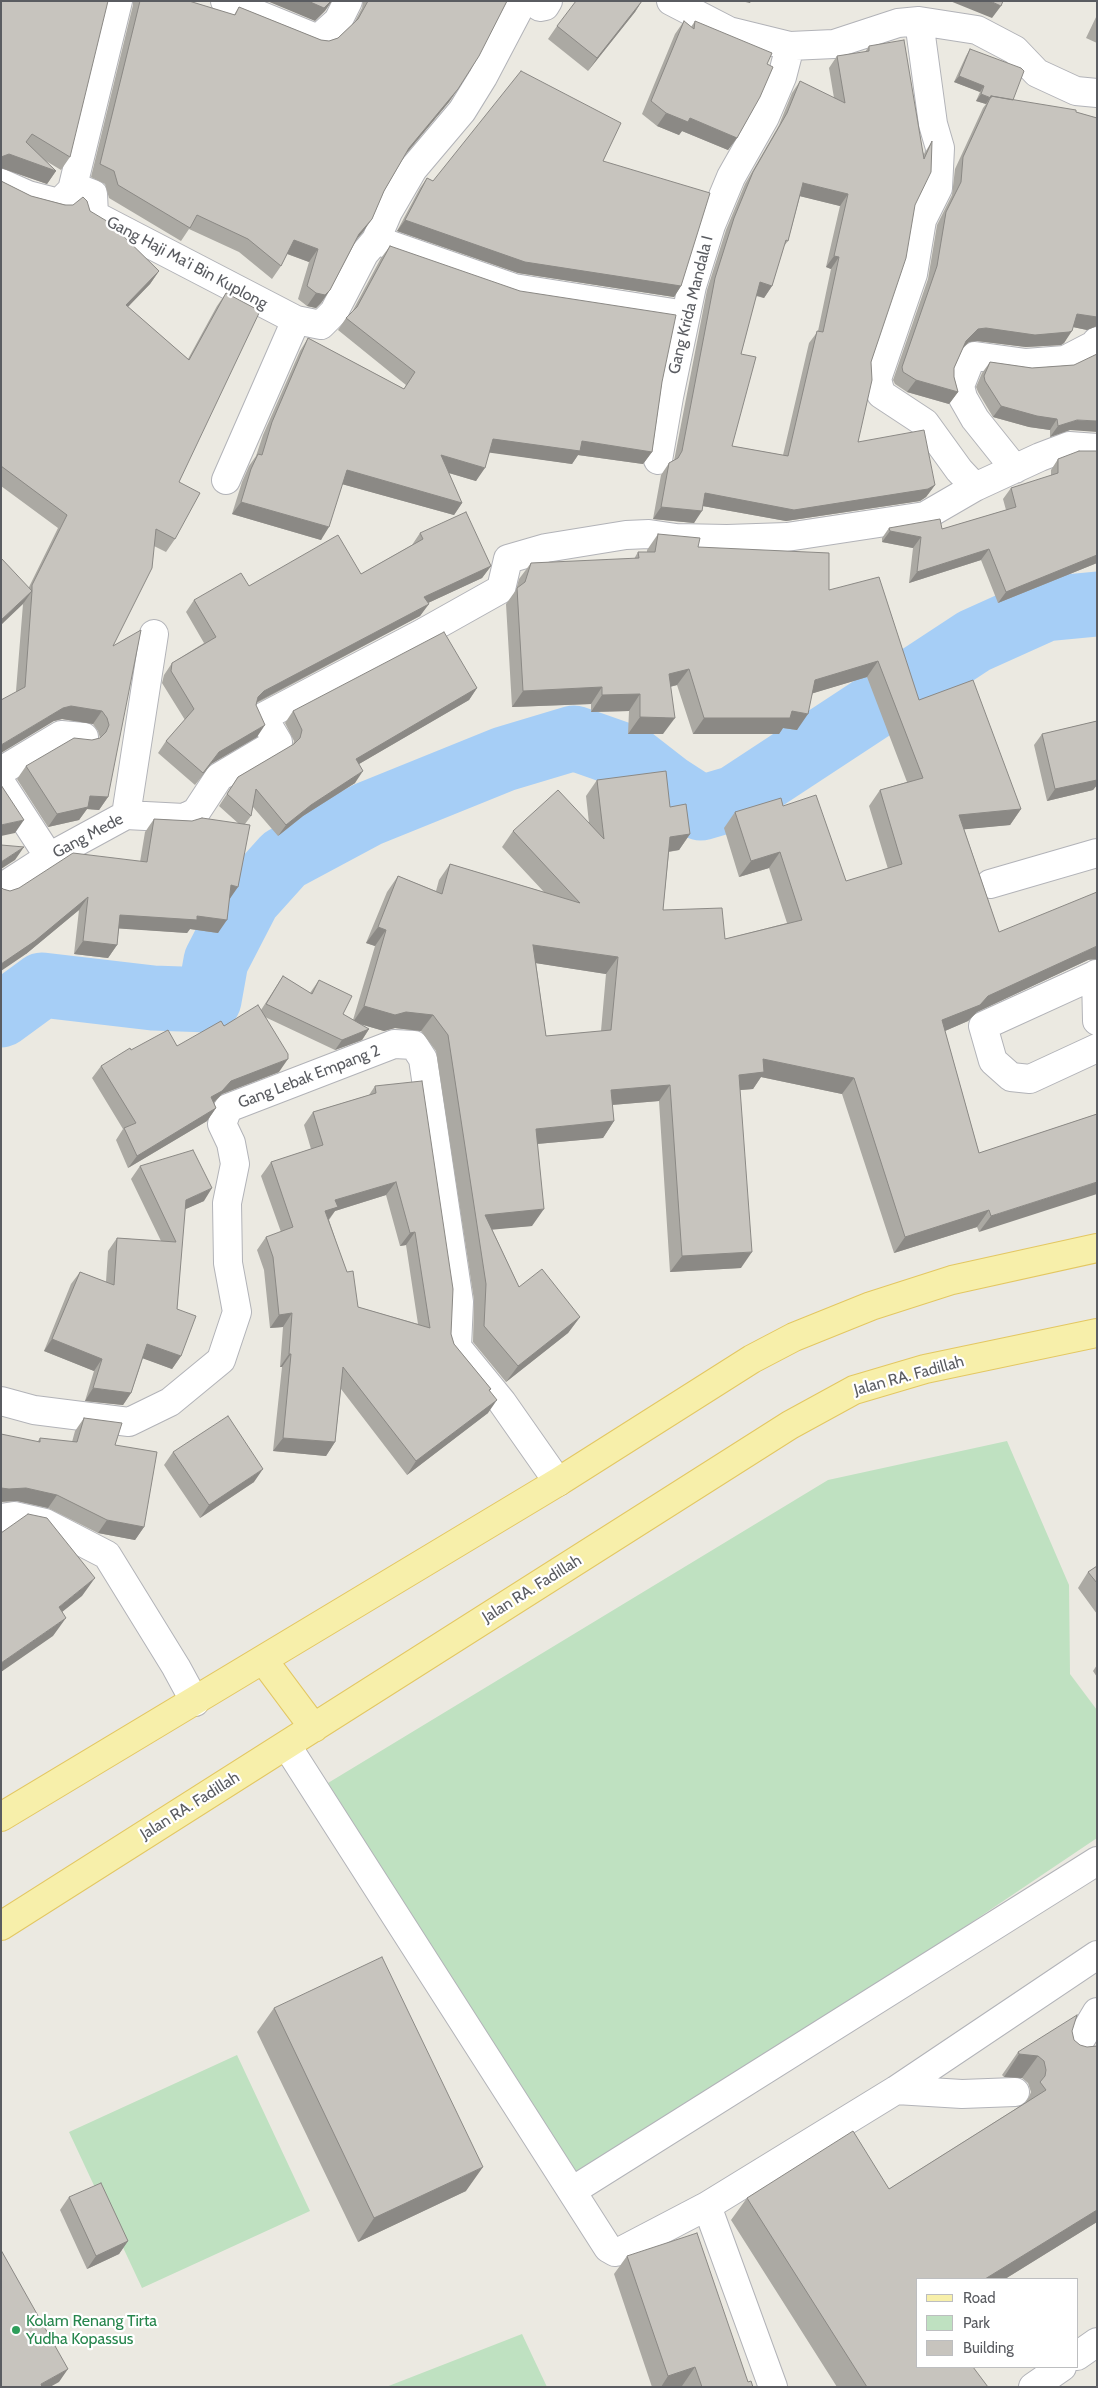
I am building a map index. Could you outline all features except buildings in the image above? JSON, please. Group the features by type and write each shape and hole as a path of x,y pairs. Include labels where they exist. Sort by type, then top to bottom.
{"main road":[{"path":"1,1817 558,1482 752,1359 825,1323 898,1296 952,1280 1097,1248"},
{"name":"Jalan RA. Fadillah","path":"1,1926 790,1425 854,1390 925,1369 1097,1333"},
{"path":"264,1660 314,1728"}],"street":[{"path":"1,183 28,195 59,203 72,190 118,1"},
{"path":"225,1 318,39 338,21 348,1"},
{"path":"523,1 483,77 462,111 413,169 388,212 376,240 514,288 686,315"},
{"path":"532,1 540,7 545,6 548,1"},
{"path":"675,3 729,31 790,46 834,44 898,23 919,21 977,30 1015,50 1037,73 1076,91 1097,93"},
{"path":"919,21 933,124 940,148 938,188 922,220 913,274 877,379 881,394 925,423 959,470 975,488 1069,446 1094,455"},
{"name":"Gang Krida Mandala I","path":"658,460 692,286 711,225 731,177 765,117 782,77 790,46"},
{"name":"Gang Haji Ma'i Bin Kuplong","path":"72,190 80,189 93,194 94,215 296,320 321,325 334,312 364,254 376,240"},
{"path":"226,480 296,320"},
{"path":"1014,469 975,419 963,398 960,386 969,363 975,356 1026,362 1065,360 1094,345 1097,341"},
{"name":"Gang Mede","path":"1,888 49,857 126,815 184,818 196,812 219,777 278,742 263,717 419,635 501,589 508,559 546,548 626,535 649,534 676,538 727,539 787,537 925,516 975,488"},
{"path":"126,815 154,634"},
{"path":"1,770 61,734 84,737"},
{"path":"1,783 49,857"},
{"path":"990,884 1097,853"},
{"path":"1097,1020 1096,974 983,1026 992,1061 1011,1077 1030,1079 1097,1048"},
{"name":"Gang Lebak Empang 2","path":"1,1402 34,1410 129,1422 170,1402 221,1360 237,1312 228,1262 227,1203 235,1164 231,1143 222,1124 228,1108 394,1044 414,1045 423,1059 458,1292 457,1347 502,1402 558,1482"},
{"path":"1,1518 14,1516 46,1523 107,1555 172,1659 195,1702"},
{"path":"287,1746 608,2248 615,2252 621,2251 707,2206 896,2090 1097,1955"},
{"path":"572,2191 1097,1861"},
{"path":"1072,2054 1097,2012"},
{"path":"896,2090 962,2094 1015,2092"},
{"path":"707,2206 773,2387"},
{"path":"1078,2355 1097,2342"},
{"path":"1033,2387 1061,2368"}],"green space":[{"path":"1007,1441 1069,1585 1070,1674 1097,1710 1097,1838 581,2185 328,1783 828,1480"},
{"path":"237,2055 310,2211 142,2288 69,2132"},
{"path":"522,2334 547,2387 386,2387"}],"waterway":[{"path":"1,1015 42,985 153,998 209,1000 216,961 248,899 284,859 368,814 504,759 574,738 631,758 667,786 701,808 735,798 974,641 1045,609 1097,604"}],"place":[{"name":"Kolam Renang Tirta Yudha Kopassus","path":"16,2330"}]}
